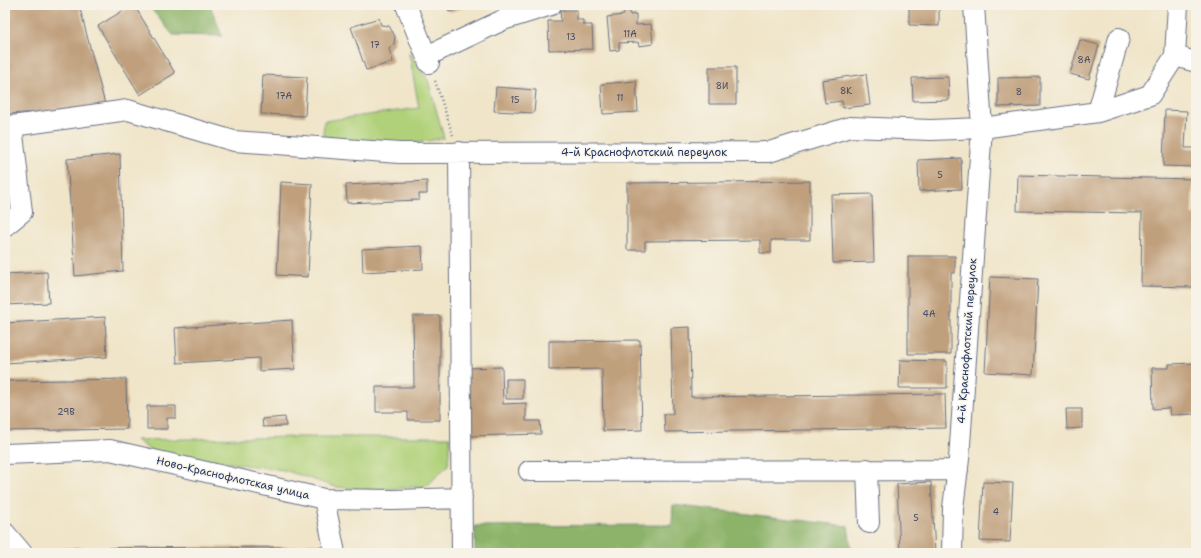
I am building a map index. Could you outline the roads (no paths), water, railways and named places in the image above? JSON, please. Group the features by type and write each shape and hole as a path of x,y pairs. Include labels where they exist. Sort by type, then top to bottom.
{"street":[{"path":"406,5 428,60 503,20 551,5"},
{"path":"974,5 982,128"},
{"path":"1178,5 1175,56 1196,62"},
{"path":"1098,112 1118,38"},
{"name":"4-й Краснофлотский переулок","path":"9,126 128,110 234,141 399,153 769,152 850,127 931,130 982,128 1098,112 1150,95 1175,56"},
{"path":"5,226 22,212 9,126"},
{"name":"4-й Краснофлотский переулок","path":"952,553 953,508 958,470 982,128"},
{"path":"459,152 462,553"},
{"name":"Ново-Краснофлотская улица","path":"5,454 110,450 324,499 393,500 462,498"},
{"path":"529,471 867,469 958,470"},
{"path":"867,469 869,523"},
{"path":"324,499 335,553"},
{"path":"5,534 22,553"}]}
